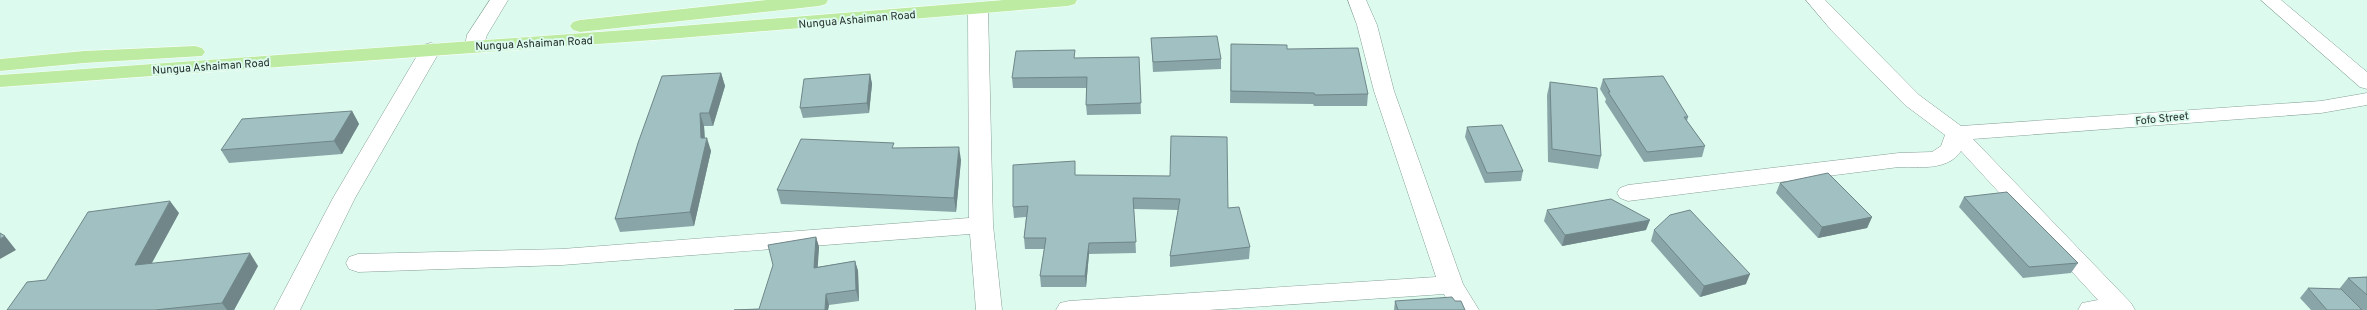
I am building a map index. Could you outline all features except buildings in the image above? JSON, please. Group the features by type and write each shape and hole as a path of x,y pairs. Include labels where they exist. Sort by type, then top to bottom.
{"main road":[{"name":"Nungua Ashaiman Road","path":"0,81 431,49 476,41 591,25 819,0"},
{"name":"Nungua Ashaiman Road","path":"0,65 84,57 276,49 476,41 584,41 978,9 1068,0"}],"street":[{"path":"476,41 499,0"},
{"path":"1357,0 1367,25 1384,91 1452,285 1466,310"},
{"path":"1816,0 1839,27 1912,100 1956,133 2121,309"},
{"path":"2270,0 2367,83"},
{"path":"978,9 981,225 989,310"},
{"path":"286,310 344,198 431,49"},
{"name":"Fofo Street","path":"1956,133 2130,121 2229,112 2321,107 2367,99"},
{"path":"1628,193 1876,163 1937,159 1951,150 1956,133"},
{"path":"358,263 562,257 981,225"},
{"path":"1068,310 1452,285"},
{"path":"2091,310 2121,309"}]}
